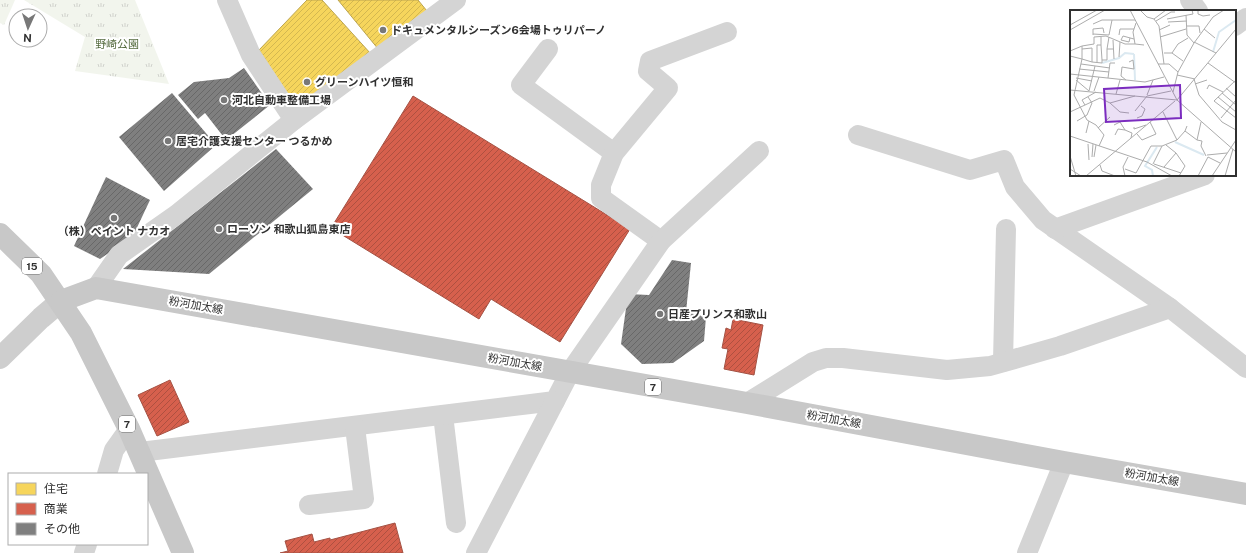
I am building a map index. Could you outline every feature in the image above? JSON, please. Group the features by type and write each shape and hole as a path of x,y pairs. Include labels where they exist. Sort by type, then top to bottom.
{"main road":[{"name":"15","path":"0,234 41,274 60,301"},
{"name":"粉河加太線","path":"60,301 96,288 747,403 1246,494"},
{"path":"0,358 60,301"},
{"name":"7","path":"60,301 81,333 140,452 177,548"}],"street":[{"path":"227,0 250,55 294,120"},
{"path":"96,288 119,255 176,215 294,120 456,0"},
{"path":"1190,0 1197,10"},
{"path":"1236,25 1246,18"},
{"path":"661,241 601,198 601,185 614,153 668,88 648,71 650,61 727,32"},
{"path":"548,49 521,85 614,153"},
{"path":"858,135 970,170 1004,160 1015,187 1043,220 1170,308 1246,368"},
{"path":"476,553 570,372 661,241 760,151"},
{"path":"1055,229 1202,176"},
{"path":"1003,362 1006,229"},
{"path":"747,403 812,362 826,358 843,358 947,370 990,366 1060,346 1170,308"},
{"path":"140,452 355,427 555,401"},
{"path":"443,415 456,523"},
{"path":"309,505 364,499 355,427"},
{"path":"107,473 114,450 129,429"},
{"path":"1027,553 1064,462"}],"green space":[{"path":"0,0 15,0 11,8 8,8 8,16 4,25 0,23"},
{"name":"野崎公園","path":"24,0 135,0 169,84 75,71 85,37 48,15 48,8 37,8"}],"building: 住宅":[{"name":"グリーンハイツ恒和","path":"307,0 322,0 371,54 297,110 259,50"},
{"name":"ドキュメンタルシーズン6会場トゥリパーノ","path":"338,0 418,0 427,11 379,50"}],"building: 商業":[{"path":"413,96 630,229 560,342 491,299 479,319 331,228"},
{"path":"733,319 763,325 754,375 724,369 728,349 722,348 726,328 731,330"},
{"path":"170,380 189,422 157,436 138,395"},
{"path":"395,523 403,553 280,553 288,551 285,541 312,534 314,542 330,538 330,540"}],"building: その他":[{"name":"河北自動車整備工場","path":"244,68 270,105 226,140 205,113 198,119 178,95 194,82 229,78"},
{"name":"居宅介護支援センター つるかめ","path":"172,93 216,145 164,191 119,137"},
{"name":"ローソン 和歌山狐島東店","path":"276,149 313,189 209,274 123,269"},
{"name":"（株）ペイント ナカオ","path":"106,177 150,200 133,236 100,259 74,246"},
{"name":"日産プリンス和歌山","path":"672,260 691,263 686,312 706,317 704,341 673,363 642,364 621,344 628,294 649,295"}],"place":[{"name":"ドキュメンタルシーズン6会場トゥリパーノ","path":"383,30"},
{"name":"グリーンハイツ恒和","path":"307,82"},
{"name":"河北自動車整備工場","path":"224,100"},
{"name":"居宅介護支援センター つるかめ","path":"168,141"},
{"name":"（株）ペイント ナカオ","path":"114,218"},
{"name":"ローソン 和歌山狐島東店","path":"219,229"},
{"name":"日産プリンス和歌山","path":"660,314"}]}
